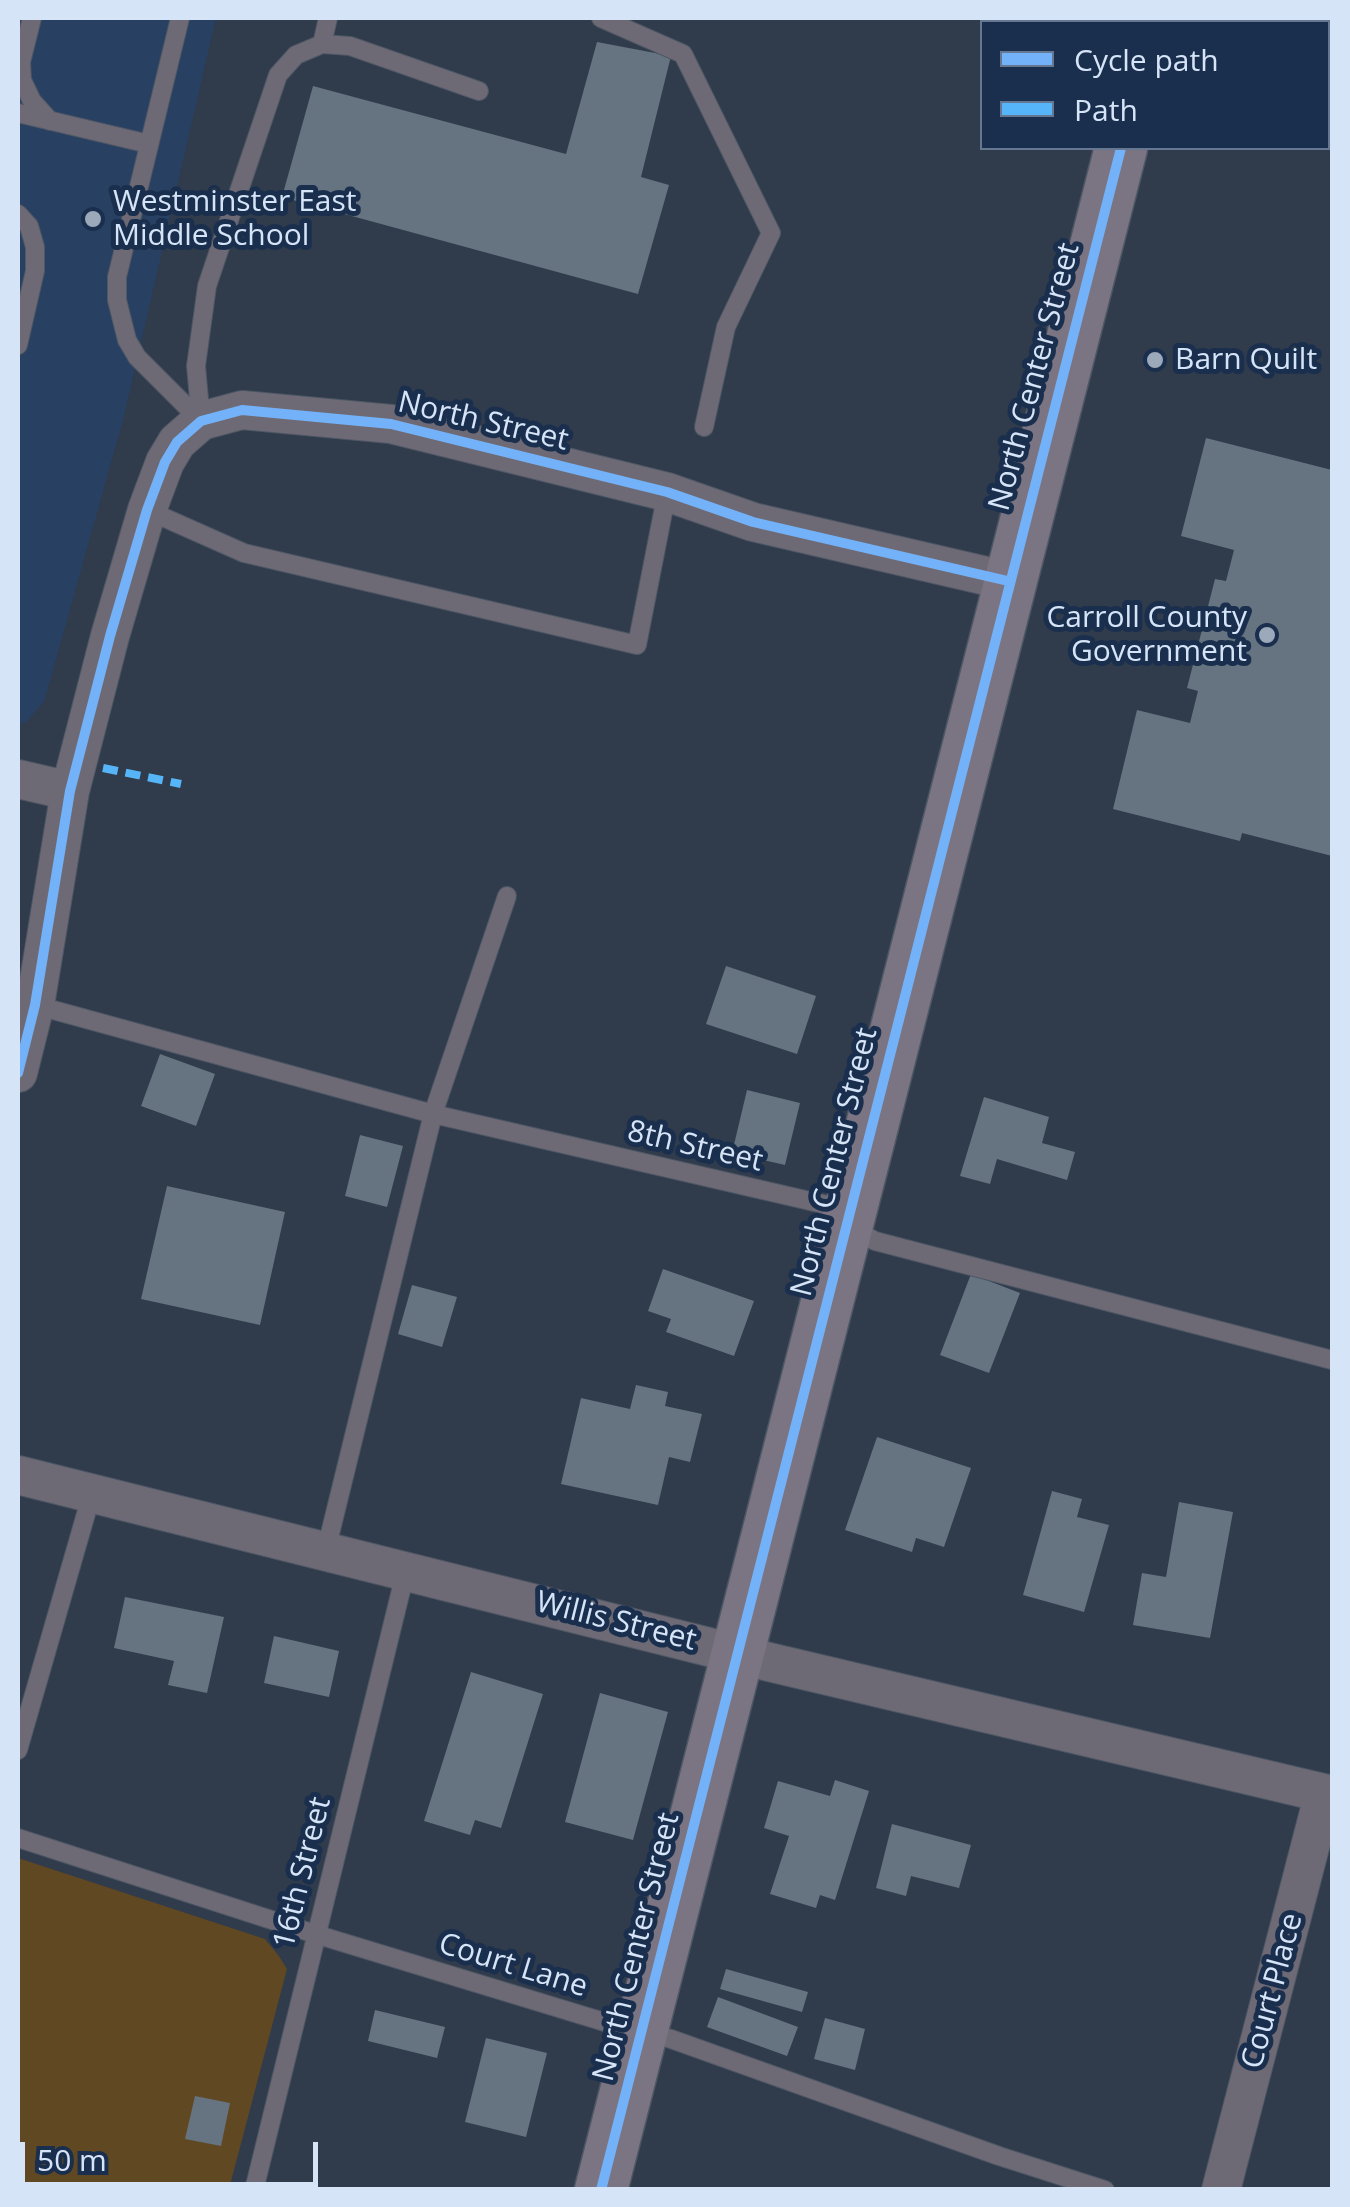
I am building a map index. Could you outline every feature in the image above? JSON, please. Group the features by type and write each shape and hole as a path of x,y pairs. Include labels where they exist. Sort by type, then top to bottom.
{"street":[{"name":"North Center Street","path":"601,2190 1119,150"},
{"name":"North Street","path":"201,420 242,410 392,424 667,492 753,522 1008,581"},
{"path":"18,1074 35,1006 70,791 147,510 177,442 201,420"},
{"path":"18,778 70,791"},
{"name":"Willis Street","path":"18,1475 1328,1794"},
{"name":"Court Place","path":"1221,2190 1328,1794"}],"lane":[{"path":"32,18 21,71 26,91 50,120"},
{"path":"180,18 117,277 117,300 127,340 137,358 201,420"},
{"path":"322,44 328,18"},
{"path":"600,18 683,54 771,233 726,327 704,426"},
{"path":"201,420 196,366 206,286 278,74 296,56 322,44 350,46 479,91"},
{"path":"18,113 149,144"},
{"path":"18,214 29,226 36,247 35,271 18,345"},
{"path":"147,510 244,553 637,645 667,492"},
{"path":"326,1550 433,1114 506,896"},
{"name":"8th Street","path":"35,1006 433,1114 823,1204 844,1224 874,1241 1332,1360"},
{"path":"18,1750 92,1494"},
{"name":"16th Street","path":"254,2190 406,1570"},
{"name":"Court Lane","path":"18,1838 315,1934 672,2039 1105,2190"}],"shaded area":[{"name":"Westminster East Middle School","path":"18,18 216,18 123,420 44,702 26,722 18,725"},
{"path":"18,1858 265,1939 279,1956 287,1969 229,2189 18,2189"}],"building":[{"path":"597,42 671,56 641,177 669,185 638,294 282,197 313,86 566,154"},
{"name":"Carroll County Government","path":"1206,438 1332,470 1332,856 1242,833 1240,841 1113,809 1137,710 1190,723 1198,691 1187,688 1215,579 1226,581 1234,550 1181,536"},
{"path":"726,966 816,996 797,1054 706,1024"},
{"path":"160,1054 215,1074 196,1126 141,1106"},
{"path":"747,1090 800,1103 785,1165 732,1153"},
{"path":"984,1097 1049,1117 1042,1143 1075,1152 1067,1180 997,1159 990,1184 960,1176"},
{"path":"360,1135 403,1146 387,1207 345,1196"},
{"path":"167,1186 285,1212 260,1325 141,1299"},
{"path":"663,1269 754,1301 734,1356 666,1332 671,1319 648,1311"},
{"path":"971,1274 1020,1293 989,1373 940,1355"},
{"path":"412,1285 457,1297 442,1347 398,1334"},
{"path":"636,1385 668,1392 665,1406 702,1414 690,1462 669,1457 658,1505 561,1484 581,1398 630,1409"},
{"path":"877,1437 971,1468 944,1547 916,1538 912,1552 845,1530"},
{"path":"1052,1491 1082,1499 1077,1517 1109,1525 1084,1612 1023,1595"},
{"path":"1179,1502 1233,1512 1210,1638 1133,1625 1142,1573 1166,1577"},
{"path":"125,1597 224,1617 207,1693 168,1685 174,1661 114,1648"},
{"path":"274,1636 339,1651 329,1697 264,1683"},
{"path":"471,1672 543,1694 501,1828 475,1820 470,1835 424,1821"},
{"path":"600,1693 668,1712 633,1840 565,1822"},
{"path":"835,1780 869,1791 835,1900 820,1895 816,1908 770,1894 789,1836 764,1828 778,1781 830,1796"},
{"path":"892,1824 971,1845 959,1888 911,1876 906,1896 876,1888"},
{"path":"726,1969 808,1992 802,2012 720,1989"},
{"path":"718,1997 798,2027 787,2056 707,2027"},
{"path":"375,2010 445,2027 437,2058 368,2041"},
{"path":"825,2018 865,2029 855,2070 814,2059"},
{"path":"486,2038 547,2053 526,2137 465,2122"},
{"path":"195,2096 230,2103 221,2146 185,2139"}],"marked path":[{"path":"103,768 181,784"}],"cycle path":[{"path":"601,2190 1120,150"},
{"path":"18,1073 35,1005 70,791 110,636 165,462 177,442 201,421 242,410 391,424 667,492 753,522 1008,581"}],"place":[{"name":"Westminster East Middle School","path":"93,219"},
{"name":"Barn Quilt","path":"1155,360"},
{"name":"Carroll County Government","path":"1267,635"}]}
